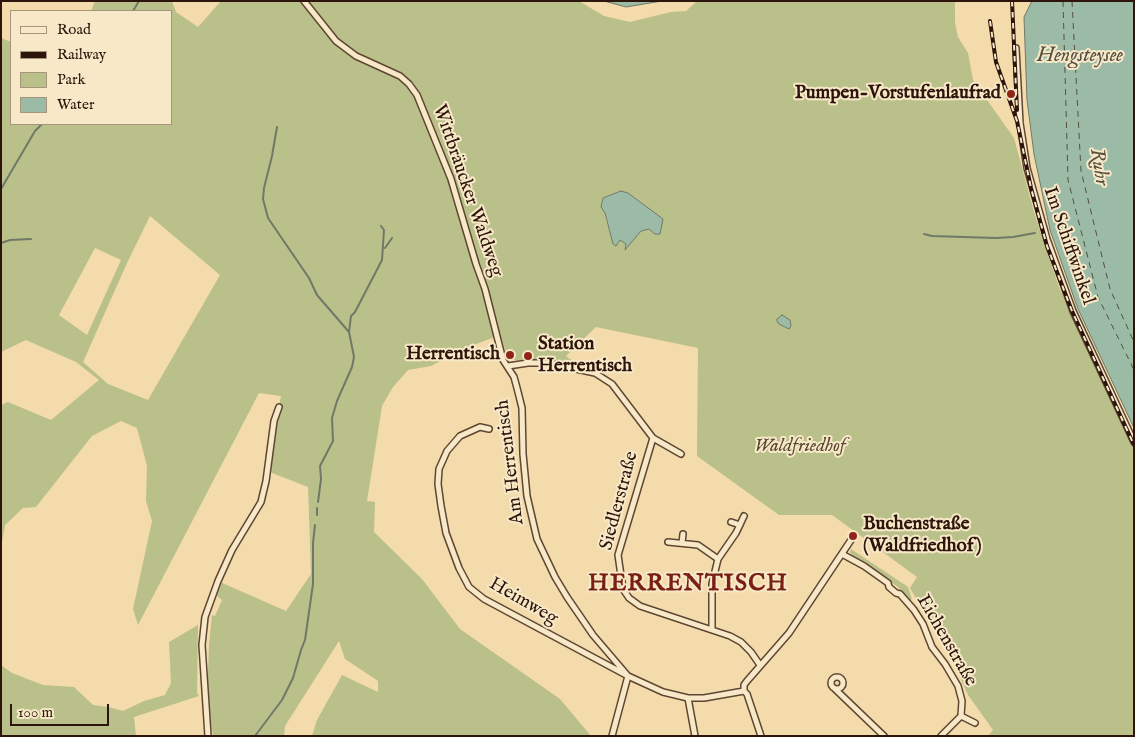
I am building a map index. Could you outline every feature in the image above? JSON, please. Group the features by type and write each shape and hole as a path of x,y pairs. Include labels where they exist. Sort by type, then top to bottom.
{"street":[{"name":"Wittbräucker Waldweg","path":"304,1 336,41 356,56 400,76 417,95 451,179 476,264 486,289 502,356 508,366"},
{"name":"Im Schiffwinkel","path":"1016,48 1020,123 1027,168 1047,239 1073,311 1134,442"},
{"path":"508,366 528,363 548,364 595,373 612,384 653,438 681,454"},
{"name":"Am Herrentisch","path":"508,366 517,388 522,408 523,454 527,496 537,539 554,577 580,617 628,676 663,692 688,698 704,698 744,691"},
{"path":"208,736 202,645 205,617 232,550 261,502 266,481 274,421 279,407"},
{"name":"Heimweg","path":"489,429 480,427 460,436 447,451 439,469 439,491 446,533 464,580 484,600 628,676"},
{"name":"Siedlerstraße","path":"653,438 618,555 623,589 629,598 640,606 730,636 751,652 760,665"},
{"path":"712,630 712,584 718,559 732,540 744,516"},
{"path":"731,522 740,525"},
{"path":"682,543 683,534"},
{"path":"761,736 747,694 744,691 747,681 789,633 851,540"},
{"path":"668,542 698,545 718,559"},
{"name":"Eichenstraße","path":"842,554 864,566 900,594 923,624 932,647 958,686 962,701 961,716 941,736"},
{"path":"612,736 628,676"},
{"path":"834,688 884,736"},
{"path":"688,698 695,736"},
{"name":"Eichenstraße","path":"961,716 975,723"}],"green space":[{"name":"Waldfriedhof","path":"95,1 172,1 176,12 198,27 221,1 579,1 604,16 630,22 671,12 686,11 697,1 955,1 955,23 958,37 968,53 973,80 1014,138 1034,212 1059,287 1124,430 1134,446 1134,736 988,736 993,730 968,695 951,658 910,588 917,577 832,515 779,515 697,456 698,348 596,327 566,356 580,366 545,359 514,360 508,358 500,335 466,348 431,366 408,370 393,387 382,406 367,501 375,502 374,532 422,579 460,629 560,699 591,736 312,736 317,720 342,675 378,692 378,681 345,659 339,641 285,726 284,736 213,736 207,698 209,645 212,615 215,616 222,600 217,596 220,582 286,611 311,574 308,487 267,471 281,396 259,393 138,625 133,609 152,521 146,501 147,466 137,428 121,421 92,436 36,507 23,508 5,525 1,548 1,405 8,402 51,420 99,380 76,362 26,340 1,352 1,38 10,42 10,125 172,125 172,10 91,10","holes":["621,191 628,193 642,203 655,234 649,229 641,231 626,249 626,244 620,240 615,246 613,243 606,219 603,198","150,216 220,275 148,400 108,384 83,362","95,248 121,260 87,335 59,315"]},
{"path":"851,549 908,587 912,599 910,600 898,587 852,556"},
{"path":"198,625 197,693 199,696 134,717 136,736 1,736 1,665 12,673 43,685 74,687 93,705 123,711 144,701 165,695 171,683 169,642"}],"water":[{"path":"604,1 662,1 626,7"},
{"name":"Hengsteysee","path":"1032,1 1134,1 1134,428 1078,309 1050,230 1034,154 1027,100 1024,17"},
{"path":"621,191 628,193 663,219 660,234 655,234 649,229 641,231 625,250 626,244 620,240 616,246 613,244 605,213 601,207 603,198"},
{"path":"782,315 790,320 791,326 789,329 777,321"}],"waterway":[{"path":"134,10 139,1"},
{"path":"1,189 35,131 41,125"},
{"path":"277,127 264,188 263,199 268,218 309,278 317,295 349,332"},
{"path":"318,502 321,479 320,466 333,441 332,418 337,401 352,367 354,357 349,332 351,316 355,312 382,260 384,230 381,226"},
{"path":"924,234 932,236 996,238 1035,233"},
{"path":"385,248 392,238"},
{"path":"1,243 10,240 31,239"},
{"path":"317,508 317,515"},
{"path":"255,736 282,700 293,678 305,640 313,584 315,525"}],"ferry route":[{"path":"1063,1 1068,180 1098,297 1134,370"},
{"path":"1072,1 1081,171 1110,289 1134,342"}],"railway":[{"path":"1012,1 1017,110"},
{"path":"990,21 996,62 1017,121 1031,188 1047,246 1072,311 1134,445"}],"place":[{"name":"Pumpen-Vorstufenlaufrad","path":"1011,94"},
{"name":"Herrentisch","path":"510,355"},
{"name":"Station Herrentisch","path":"528,356"},
{"name":"Buchenstraße (Waldfriedhof)","path":"853,536"}],"district":[{"name":"HERRENTISCH","path":"688,585"}],"water label":[{"name":"Ruhr","path":"1098,167"}]}
